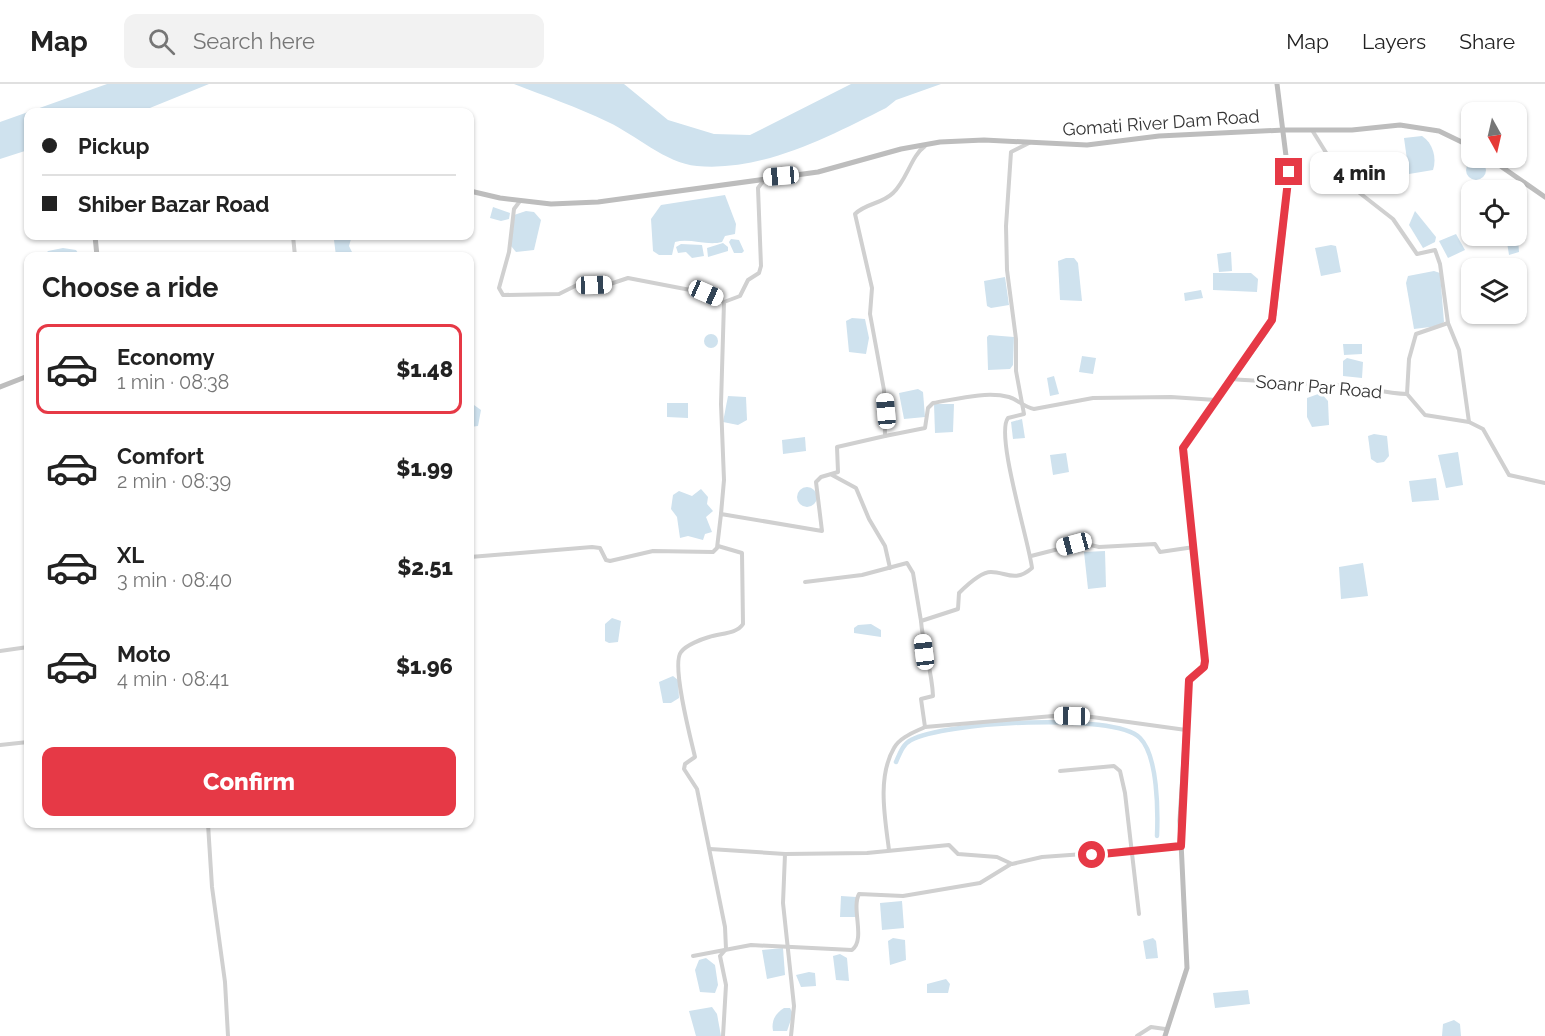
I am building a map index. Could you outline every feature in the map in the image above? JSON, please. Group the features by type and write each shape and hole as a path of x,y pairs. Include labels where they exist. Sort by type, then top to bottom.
{"main road":[{"path":"1165,1036 1187,968 1181,846 1189,680 1204,667 1205,661 1183,448 1267,330 1274,315 1289,187 1277,84"},
{"name":"Gomati River Dam Road","path":"474,192 520,201 570,204 818,172 929,143 984,140 1087,145 1159,136 1413,125 1445,133 1461,141"},
{"path":"1503,168 1545,197"},
{"path":"0,387 24,380"}],"street":[{"path":"1312,130 1343,180 1393,219 1417,254 1435,250 1440,264 1448,323 1459,350 1469,422"},
{"path":"885,436 884,390 870,314 872,288 855,213 864,207 882,202 894,192 912,169 916,155 929,143"},
{"path":"921,621 958,609 959,593 985,573 994,572 1010,576 1030,571 1032,568 1006,454 1005,424 1008,418 1023,416 1024,408 1016,371 1016,339 1007,270 1006,226 1011,152 1029,143"},
{"path":"520,201 514,209 509,252 499,288 503,295 559,294 577,285 610,284 628,278 706,293 724,302 740,296 748,280 760,270 763,257 758,188 766,178"},
{"path":"474,557 597,548 602,550 606,560 610,561 653,551 717,551 724,480 721,404 724,302"},
{"path":"1448,323 1416,334 1409,358 1407,394 1425,415 1469,422 1483,429 1509,475 1545,483"},
{"name":"Soanr Par Road","path":"1231,379 1340,385 1383,393 1407,394"},
{"path":"721,514 821,531 823,528 816,482 821,477 836,474 839,469 837,447 925,428 928,408 933,402 1002,396 1018,400 1024,408 1034,409 1093,398 1171,397 1216,400"},
{"path":"832,475 856,488 885,546 890,568"},
{"path":"1031,556 1082,543 1099,547 1155,544 1160,552 1195,547"},
{"path":"718,546 742,553 743,624 735,630 708,637 683,650 678,658 685,714 695,757 685,764 684,769 697,789 710,849 726,949 720,956 726,985 723,1036"},
{"path":"805,582 902,564 911,567 924,652 932,673 933,696 921,699 925,727"},
{"path":"0,651 24,648"},
{"path":"889,850 884,808 885,775 894,747 907,736 925,727 1053,716 1092,717 1187,730"},
{"path":"0,745 24,742"},
{"path":"1060,771 1117,768 1125,793 1139,914"},
{"path":"208,828 212,887 225,982 228,1036"},
{"path":"710,849 785,854 867,853 949,845 958,854 997,857 1012,864"},
{"path":"693,956 751,945 848,951 854,949 857,943 859,894 892,897 980,883 1012,864 1042,857 1132,852 1181,846"},
{"path":"785,854 783,903 794,1006 791,1036"},
{"path":"1137,1036 1151,1027 1166,1029"}],"water":[{"path":"107,84 209,84 150,108 39,108"},
{"path":"514,84 624,84 668,120 714,134 750,135 851,84 941,84 896,100 865,119 795,150 746,163 697,166 674,160 608,122"},
{"path":"24,113 24,151 0,159 0,122"},
{"path":"1422,136 1433,151 1435,161 1433,170 1409,174 1404,138"},
{"path":"1466,168 1486,168 1486,174 1480,180 1472,180 1466,174"},
{"path":"725,195 736,224 735,234 725,236 722,242 716,243 675,242 672,255 659,255 653,251 651,219 661,205"},
{"path":"493,207 510,213 509,219 501,221 490,218"},
{"path":"526,211 534,212 541,220 534,250 516,252 511,246 514,215"},
{"path":"1415,211 1436,237 1435,242 1423,248 1409,225"},
{"path":"1456,234 1465,250 1448,258 1439,241"},
{"path":"731,239 739,240 744,251 742,253 734,253 729,242"},
{"path":"334,240 351,240 349,246 352,252 336,252"},
{"path":"723,243 728,247 728,251 708,257 707,248"},
{"path":"681,244 702,245 704,256 692,258 686,252 678,253 676,247"},
{"path":"1336,246 1341,272 1321,276 1315,248"},
{"path":"1508,246 1519,246 1519,252 1509,255"},
{"path":"63,248 77,252 47,252"},
{"path":"1231,252 1232,271 1219,272 1217,254"},
{"path":"1074,258 1078,263 1082,301 1060,300 1058,261"},
{"path":"1434,271 1440,273 1444,322 1438,326 1414,329 1406,283 1408,276"},
{"path":"1213,273 1251,273 1258,279 1257,292 1213,290"},
{"path":"1005,277 1009,305 991,308 987,306 984,281"},
{"path":"1201,290 1203,298 1185,301 1184,293"},
{"path":"852,318 865,319 869,338 866,354 849,352 846,321"},
{"path":"711,334 716,336 718,341 716,346 711,348 706,346 704,341 706,336"},
{"path":"989,335 1014,337 1013,365 1010,369 988,370 987,337"},
{"path":"1343,344 1362,344 1362,354 1344,355"},
{"path":"1082,356 1096,358 1093,374 1079,372"},
{"path":"1347,358 1363,362 1362,378 1343,376 1343,361"},
{"path":"1054,376 1059,394 1050,396 1047,378"},
{"path":"918,389 923,392 925,417 904,419 899,393"},
{"path":"1321,393 1328,401 1329,425 1312,427 1307,417 1307,398"},
{"path":"728,396 746,397 747,420 738,425 723,422"},
{"path":"667,403 688,403 688,418 667,417"},
{"path":"934,404 954,404 953,432 935,433"},
{"path":"474,405 481,410 478,426 474,426"},
{"path":"1022,419 1025,438 1013,439 1011,422"},
{"path":"1374,434 1387,436 1389,456 1384,462 1377,463 1371,459 1368,436"},
{"path":"805,437 806,451 783,454 782,440"},
{"path":"1458,452 1463,485 1446,488 1438,455"},
{"path":"1066,453 1069,472 1053,475 1050,455"},
{"path":"1436,478 1439,500 1412,502 1409,481"},
{"path":"803,487 811,487 817,493 817,501 811,507 803,507 797,501 797,493"},
{"path":"701,489 708,497 707,504 713,511 706,517 712,532 705,534 703,540 688,536 680,538 677,517 671,509 673,495 679,491 692,496"},
{"path":"1105,551 1106,587 1088,589 1084,552"},
{"path":"1363,563 1368,596 1341,599 1339,567"},
{"path":"612,618 621,621 618,642 609,643 605,641 605,624"},
{"path":"871,624 881,630 881,637 854,633 854,628 858,625"},
{"path":"673,676 678,680 679,698 671,703 663,703 659,682"},
{"path":"841,896 856,897 856,917 840,917"},
{"path":"902,901 904,928 882,930 880,903"},
{"path":"893,938 905,940 906,960 890,965 888,941"},
{"path":"1153,938 1156,941 1158,958 1146,959 1143,941"},
{"path":"783,948 785,975 767,979 762,950"},
{"path":"840,954 847,958 849,981 836,980 833,956"},
{"path":"706,958 715,965 718,985 715,993 700,992 695,970 699,960"},
{"path":"815,973 816,986 801,987 796,975"},
{"path":"946,979 950,984 948,993 927,993 927,984"},
{"path":"1248,990 1250,1004 1215,1008 1213,993"},
{"path":"712,1007 717,1014 721,1036 696,1036 689,1011"},
{"path":"784,1008 790,1008 793,1014 787,1031 773,1031 775,1017"},
{"path":"1454,1020 1460,1024 1461,1036 1442,1036 1443,1024"}],"waterway":[{"path":"896,762 904,746 911,740 957,728 1028,722 1065,722 1124,730 1140,738 1150,758 1156,785 1157,836"}],"route":[{"path":"1092,855 1181,846 1180,821 1189,680 1191,675 1202,669 1205,664 1197,561 1183,448 1189,436 1272,320 1289,172"}]}
